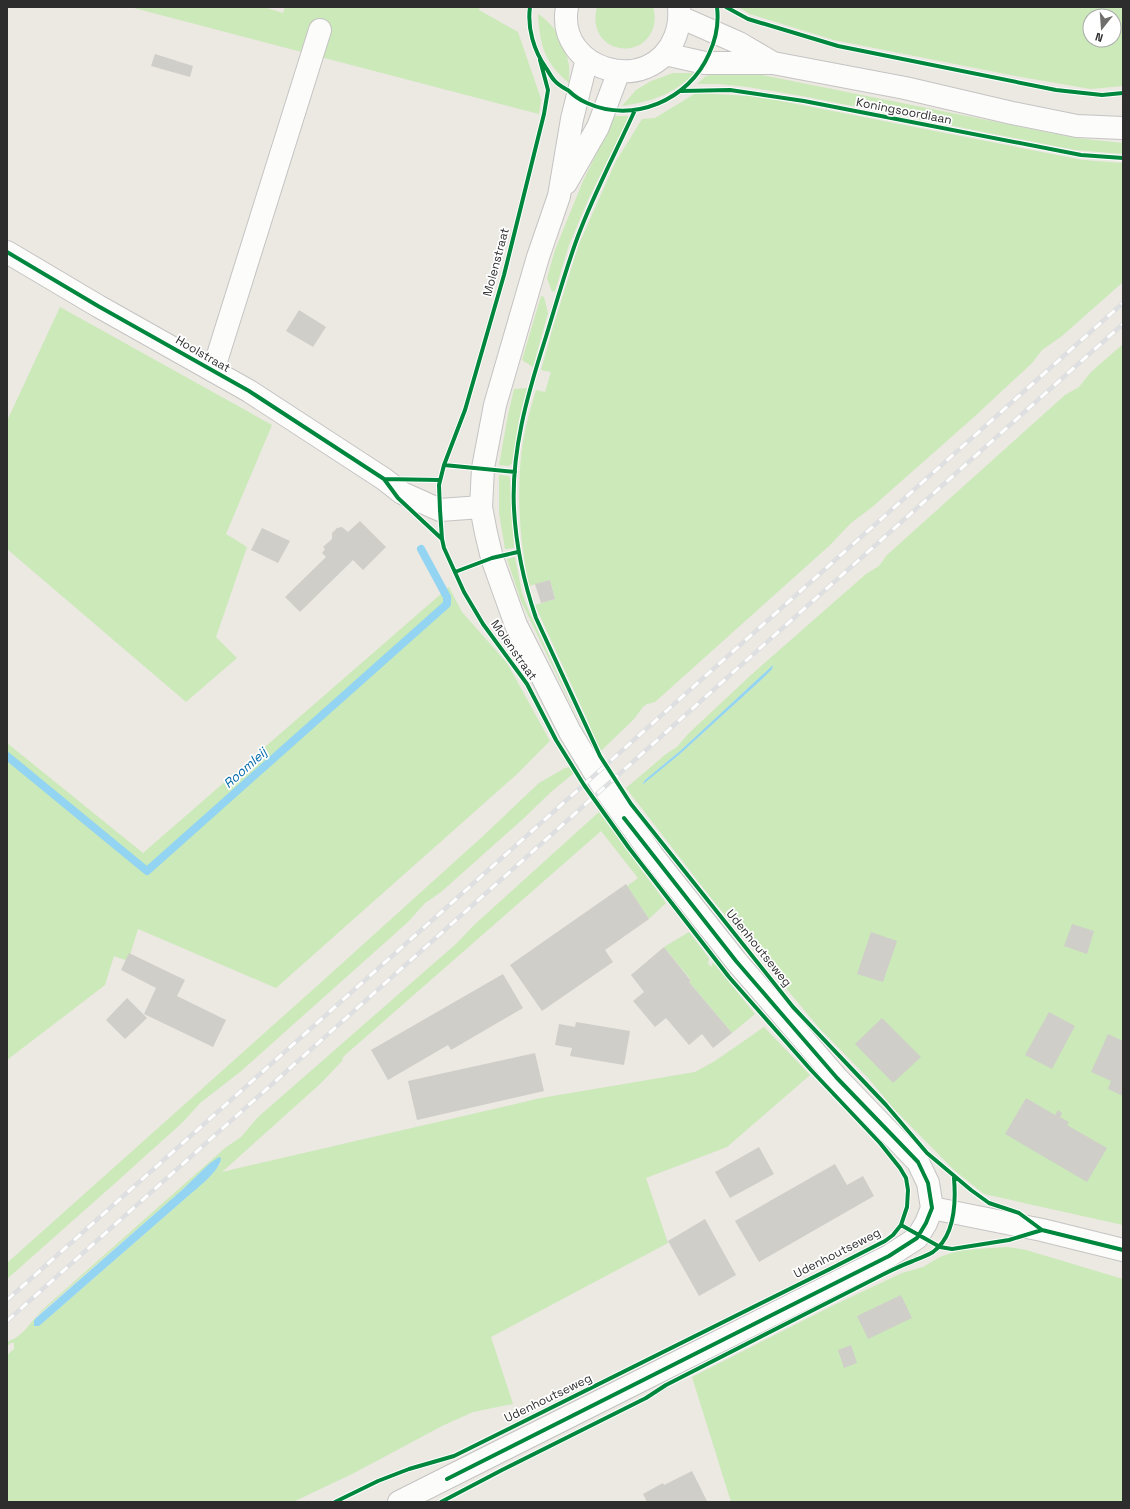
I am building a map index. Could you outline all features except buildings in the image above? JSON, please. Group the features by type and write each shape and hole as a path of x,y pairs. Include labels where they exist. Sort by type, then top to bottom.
{"street":[{"path":"563,8 573,43 587,59 604,69 619,71 636,70 647,67 656,62 665,54 672,44 678,30 679,12"},
{"name":"Koningsoordlaan","path":"679,12 739,42 773,63"},
{"name":"Hoolstraat","path":"213,371 320,30"},
{"name":"Koningsoordlaan","path":"665,54 705,63 773,63 905,88 1012,113 1077,126 1123,128"},
{"name":"Molenstraat","path":"570,732 516,625 492,558 481,507 483,468 495,405 538,256 559,196 572,119 587,59"},
{"name":"Molenstraat","path":"559,196 598,127 619,71"},
{"name":"Hoolstraat","path":"7,252 98,306 249,391 413,499 440,510 481,507"},
{"name":"Udenhoutseweg","path":"570,732 595,775 624,818 736,961 837,1078 918,1162 928,1183 932,1208"},
{"path":"399,1502 889,1256 917,1238 926,1223 932,1208 1042,1230 1123,1250"}],"green space":[{"path":"130,7 264,7 283,13 285,7 480,7 479,10 518,32 541,99 539,114"},
{"path":"597,7 653,7 655,16 654,25 648,37 639,45 628,48 617,48 607,43 599,34 596,22"},
{"path":"738,7 1123,7 1123,86 1091,89 1021,77 834,40 750,14"},
{"path":"538,14 554,28 561,40 569,63 569,83 554,68 545,52 540,35"},
{"path":"673,73 695,73 687,81 662,96 643,102 622,106 636,90 651,81"},
{"path":"715,74 757,74 1076,138 1123,143 1123,154 1075,150 802,96 748,87 719,84 697,84 706,76"},
{"path":"696,93 749,96 776,100 1083,160 1123,163 1123,282 1062,336 1042,350 1032,363 974,417 871,508 851,523 829,546 655,702 647,704 643,707 634,719 601,751 535,605 555,599 550,580 529,586 521,532 519,495 523,441 536,390 545,392 551,372 541,370 579,244 615,163 642,119 655,118"},
{"path":"615,116 628,116 627,121 588,200 569,245 555,291 552,292 547,278 555,250 583,181"},
{"path":"541,296 544,297 548,313 533,367 522,360"},
{"path":"60,307 272,425 226,534 247,547 216,637 237,658 186,702 7,549 7,421"},
{"path":"1123,344 1123,1225 984,1194 954,1170 894,1109 869,1079 820,1029 715,903 626,788 666,754 677,747 688,734 751,675 866,574 879,566 887,555 1065,395 1079,387 1091,372","holes":["773,665 760,681 681,753 642,784"]},
{"path":"527,388 519,420 512,463 509,466 499,465 514,389"},
{"path":"499,475 509,476 510,480 514,548 505,549 499,513"},
{"path":"515,557 522,593 528,609 581,725 521,601 507,559"},
{"path":"449,587 462,612 507,663 550,741 516,775 276,988 138,929 128,961 114,956 105,985 7,1060 7,743 143,853"},
{"path":"570,767 574,773 552,791 441,892 425,903 408,922 240,1072 200,1103 183,1122 7,1279 7,1263 317,986 482,837 539,783 565,768"},
{"path":"599,812 666,903 649,919 627,886 638,878 601,831 344,1056 342,1059 343,1060 320,1084 222,1172 541,1098 695,1072 715,1061 764,1027 810,1075 727,1147 646,1178 668,1243 491,1337 513,1404 473,1412 442,1426 354,1473 293,1502 7,1502 7,1355 14,1349 14,1343 7,1346 7,1342 17,1337 24,1331 41,1311 225,1148 241,1137 257,1118 457,943 473,926","holes":["221,1163 211,1175 187,1197 39,1326 36,1317 182,1190 209,1164"]},
{"path":"689,932 709,958 708,964 712,967 713,962 755,1014 732,1033 689,982 691,980 664,947"},
{"path":"1008,1247 1026,1250 1123,1279 1123,1502 731,1502 692,1377 832,1306 902,1273 923,1267 940,1257 960,1250"}],"water":[{"path":"773,665 772,669 760,681 681,753 642,785 645,780 680,751"},
{"path":"219,1157 221,1158 220,1163 213,1174 39,1326 34,1326 34,1321 36,1318 182,1190 209,1164"}],"waterway":[{"name":"Roomleij","path":"7,756 147,871 447,604 447,597 421,549"}],"railway":[{"path":"7,1300 1123,303"},
{"path":"7,1321 1123,324"}],"cycle path":[{"path":"530,7 529,15 532,39 538,54 556,82 577,98 587,103 605,109 623,111 641,109 658,104 674,95 688,84 700,70 709,54 715,37 718,13 717,7"},
{"path":"726,7 748,19 838,46 1056,90 1102,95 1123,93"},
{"path":"335,1502 378,1481 409,1469 454,1456 885,1241 893,1235 901,1225 907,1207 908,1190 906,1178 900,1168 880,1143 811,1070 729,977 629,848 584,785 556,740 527,684 483,624 464,592 444,548 442,539 439,485 444,465 465,410 504,275 544,114 548,90 540,60"},
{"path":"681,91 730,90 804,101 1081,155 1123,158"},
{"path":"635,110 598,188 578,236 564,276 526,404 515,467 514,509 521,564 536,618 600,756 631,804 793,1007 886,1105 927,1153 989,1203 1019,1213 1042,1230 1123,1250"},
{"path":"7,252 98,306 249,391 384,479 398,498 442,539"},
{"path":"444,465 515,472"},
{"path":"384,479 440,480"},
{"path":"455,572 492,558 518,552"},
{"path":"447,1479 889,1256 917,1238 926,1223 932,1208 928,1183 918,1162 837,1078 736,961 624,818"},
{"path":"441,1502 646,1398 666,1385 882,1275 933,1252 946,1237 950,1228 955,1197 954,1178"},
{"path":"901,1225 940,1247 952,1249 1009,1240 1042,1230"}]}
